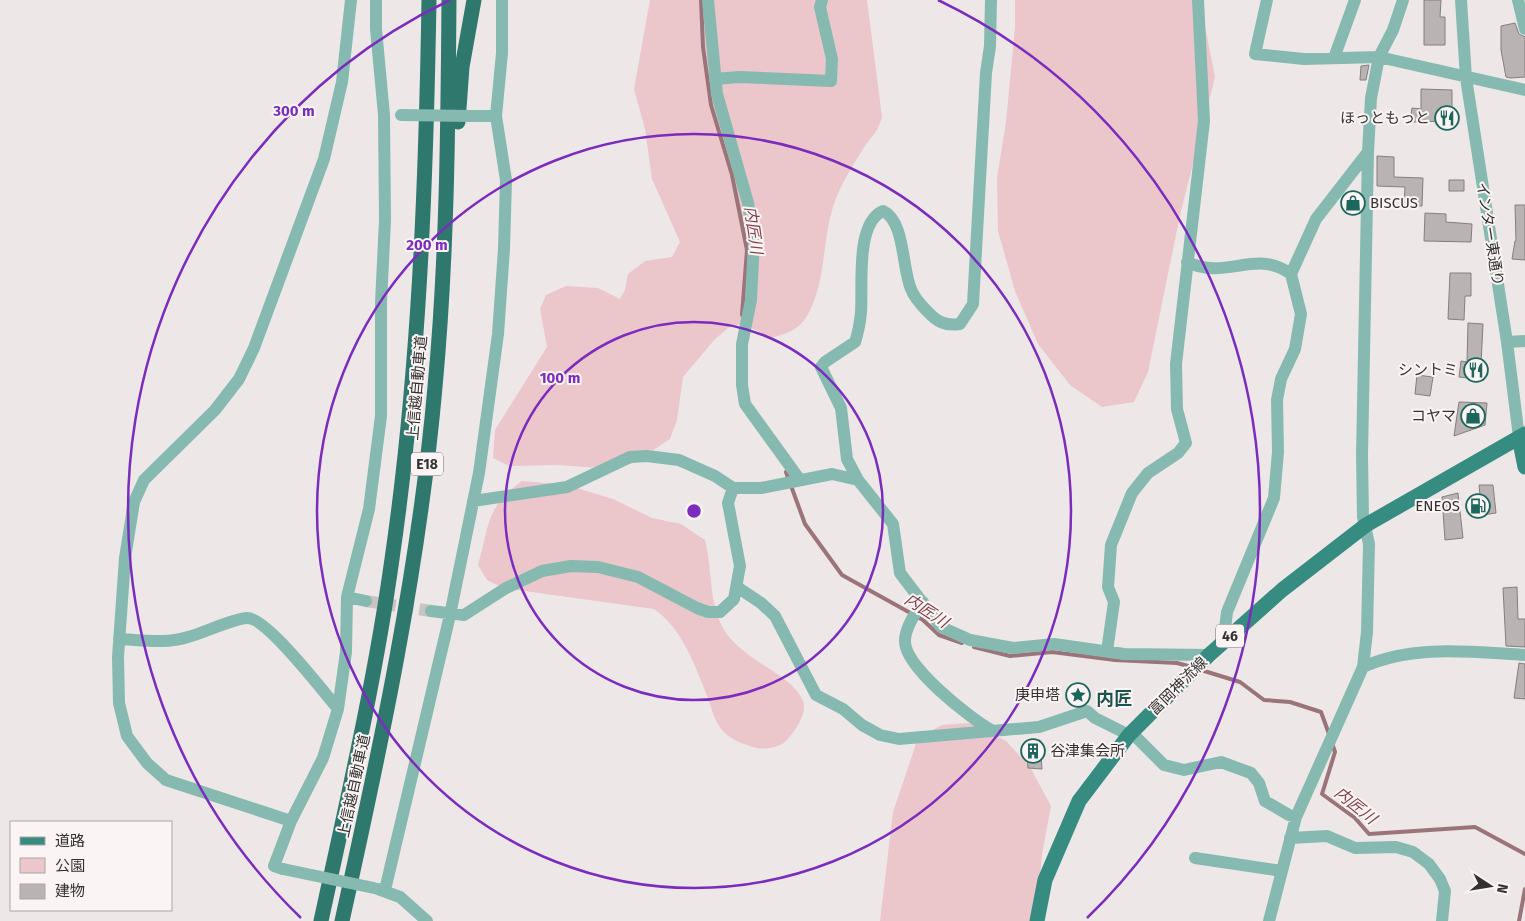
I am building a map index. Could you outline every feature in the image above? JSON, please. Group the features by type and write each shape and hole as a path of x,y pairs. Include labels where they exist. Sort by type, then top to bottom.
{"highway":[{"name":"上信越自動車道","path":"342,921 397,661 415,554 435,388 446,202 449,0"},
{"path":"435,388 445,318 462,67 474,0"},
{"name":"上信越自動車道","path":"320,921 377,651 404,473 415,357 424,211 429,1"}],"main road":[{"name":"富岡神流線","path":"1037,921 1045,880 1079,801 1130,734 1209,655 1296,578 1366,525 1522,435"},
{"name":"インター東通り","path":"1522,435 1525,467"}],"street":[{"path":"291,821 166,780 147,764 127,736 119,703 119,639 126,558 134,502 144,480 215,410 240,379 254,348 324,159 342,82 351,0"},
{"path":"376,0 376,29 384,114 385,220 381,303 381,416 369,509 347,597 346,652 338,709 323,758 291,821 274,866 380,889 400,896 427,921"},
{"path":"380,889 450,614 480,473 498,334 504,249 506,180 496,116 502,53 502,0"},
{"path":"708,0 715,79 726,129 748,203 754,242 751,300 742,344 742,385 745,404 800,480"},
{"path":"715,79 739,77 831,80 832,59 820,7 822,0"},
{"path":"991,0 990,46 986,73 973,304 968,315 960,324 948,326 935,320 922,306 911,289 896,224 889,214 883,212 872,219 864,241 861,312 855,342 825,362 822,367 841,408 847,459 858,480 892,524 900,573 941,627 970,640 1013,648 1054,644 1124,654 1209,655"},
{"path":"1107,651 1114,602 1108,587 1111,545 1132,493 1148,473 1178,453 1186,442 1177,409 1176,364 1204,121 1198,0"},
{"path":"1267,0 1255,54 1304,59 1379,57 1525,90"},
{"path":"1334,58 1355,0"},
{"path":"1269,921 1296,817 1363,667 1368,632 1369,544 1363,516 1362,455 1368,152 1372,98 1379,57 1393,30 1403,0"},
{"name":"インター東通り","path":"1461,0 1466,78 1522,435"},
{"path":"1518,0 1524,13 1522,22 1525,29"},
{"path":"384,114 496,116"},
{"path":"1230,636 1226,629 1227,612 1274,498 1278,452 1277,400 1281,379 1295,349 1301,314 1291,274 1316,219 1368,152"},
{"path":"1187,262 1214,269 1251,263 1269,263 1280,266 1291,274"},
{"path":"1507,342 1525,340"},
{"path":"474,502 567,487 630,457 647,456 679,460 715,476 733,488 761,488 832,474 858,480"},
{"path":"431,611 464,615 506,588 542,571 570,566 598,567 638,577 708,612 724,610 734,599 740,566 728,503 733,488"},
{"path":"737,587 761,603 775,616 816,694 844,709 862,725 880,735 899,739 1039,727 1087,711 1095,718 1130,734 1164,765 1184,770 1220,762 1252,772 1259,782 1265,801 1296,817"},
{"path":"347,597 366,601"},
{"path":"923,602 907,629 904,642 910,657 925,677 974,720 991,730"},
{"path":"119,639 158,641 186,638 248,618 260,623 276,637 338,709"},
{"path":"1363,667 1381,658 1434,651 1525,654"},
{"path":"1290,838 1327,836 1355,848 1396,847 1413,852 1429,864 1440,879 1444,891 1442,921"},
{"path":"1195,858 1282,871"}],"green space":[{"path":"650,0 867,0 882,117 876,131 850,170 833,207 818,290 807,316 800,325 786,333 769,338 741,324 728,328 715,339 683,377 677,420 670,439 634,463 612,469 558,465 509,466 493,458 495,430 547,347 540,309 546,295 566,286 598,288 620,299 625,290 628,274 645,261 672,257 680,242 652,179 645,129 634,89"},
{"path":"1015,0 1200,0 1215,77 1180,215 1148,372 1134,402 1102,407 1070,385 1038,344 1015,291 998,231 997,178 1006,122 1015,27"},
{"path":"522,481 567,485 613,499 652,518 681,524 705,540 712,592 720,622 738,646 788,682 803,701 804,711 802,717 786,741 772,748 757,748 736,741 723,731 716,720 687,649 673,627 654,609 503,588 487,580 478,565 487,528 501,500"},
{"path":"970,723 1006,741 1030,767 1051,806 1042,854 1036,921 880,921 893,812 918,738 942,725"}],"building":[{"path":"1424,0 1441,0 1440,17 1445,17 1445,45 1424,45"},
{"path":"1515,23 1519,34 1525,37 1525,77 1510,78 1506,77 1501,50 1501,26"},
{"path":"1369,65 1366,80 1360,80 1361,66"},
{"path":"1421,89 1452,90 1452,121 1410,122 1412,108 1421,109"},
{"path":"1377,156 1394,157 1394,177 1423,178 1422,206 1404,206 1405,187 1377,186"},
{"path":"1449,180 1464,180 1464,191 1449,191"},
{"path":"1515,205 1525,205 1525,260 1512,259 1516,241"},
{"path":"1425,213 1446,214 1446,222 1472,224 1471,242 1424,241"},
{"path":"1450,273 1471,273 1471,296 1465,296 1464,320 1448,319"},
{"path":"1468,323 1483,324 1481,364 1486,364 1484,380 1459,377 1461,361 1467,362"},
{"path":"1417,375 1433,377 1430,396 1415,394"},
{"path":"1459,402 1487,403 1485,425 1454,436"},
{"path":"1479,485 1493,485 1496,513 1482,515"},
{"path":"1458,493 1463,538 1445,540 1442,497"},
{"path":"1517,587 1518,619 1525,619 1525,647 1506,646 1503,588"},
{"path":"1519,663 1525,664 1525,699 1514,698"},
{"name":"谷津集会所","path":"1040,740 1042,769 1028,768 1026,742"}],"waterway":[{"name":"内匠川","path":"701,0 703,47 711,105 732,175 747,250 742,315"},
{"name":"内匠川","path":"786,472 805,524 842,575 923,620 939,635 962,643"},
{"name":"内匠川","path":"974,647 1010,656 1052,652 1115,660 1177,663 1192,667"},
{"name":"内匠川","path":"1201,670 1240,682 1264,700 1290,702 1321,712 1329,734"},
{"name":"内匠川","path":"1332,743 1335,752 1322,794 1355,818 1369,834 1475,827 1525,854"},
{"name":"内匠川","path":"1519,921 1525,889"}],"tunnel":[{"path":"366,601 431,611"}],"place":[{"name":"ほっともっと","path":"1447,118"},
{"name":"BISCUS","path":"1353,203"},
{"name":"シントミ","path":"1476,370"},
{"name":"コヤマ","path":"1473,416"},
{"name":"ENEOS","path":"1478,506"},
{"name":"庚申塔","path":"1078,695"},
{"name":"谷津集会所","path":"1033,751"}],"district":[{"name":"内匠","path":"1114,699"}]}
